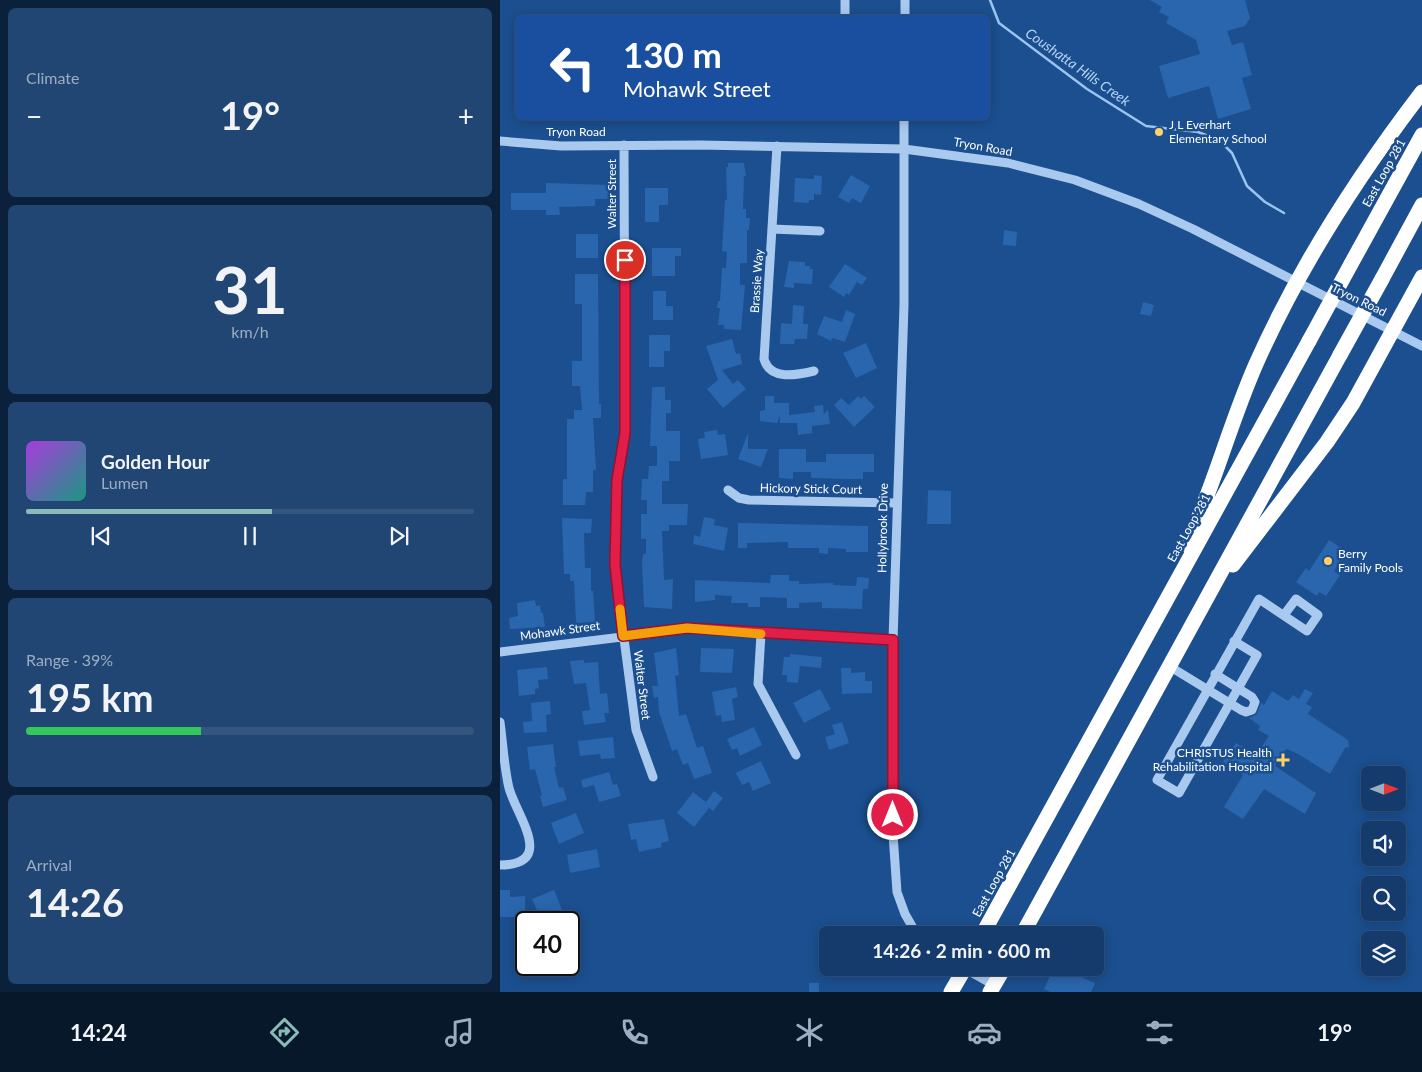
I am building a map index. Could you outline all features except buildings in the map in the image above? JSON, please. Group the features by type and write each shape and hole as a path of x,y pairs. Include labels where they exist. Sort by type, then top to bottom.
{"highway":[{"path":"1165,602 1248,382 1296,283 1351,188 1422,92"},
{"name":"East Loop 281","path":"987,926 1422,135"},
{"path":"1027,926 1422,205"},
{"path":"1197,615 1327,442 1353,403 1422,277"},
{"path":"951,992 960,976"},
{"path":"992,988 999,976"}],"street":[{"path":"845,0 845,15"},
{"path":"905,0 905,15"},
{"name":"Hollybrook Drive","path":"904,120 904,305 893,640 894,867 899,899 912,926"},
{"name":"Tryon Road","path":"500,141 544,145 777,146 904,149 1008,163 1099,188 1187,226 1422,346"},
{"name":"Walter Street","path":"624,145 625,433 617,480 615,565 636,730 653,777"},
{"name":"Brassie Way","path":"777,146 765,362 770,370 777,374 796,375 814,371"},
{"path":"772,229 820,231"},
{"name":"Hickory Stick Court","path":"728,490 739,498 749,500 896,503"},
{"path":"1234,641 1257,655 1179,793 1157,780 1234,641 1259,599 1284,615"},
{"name":"Mohawk Street","path":"500,652 687,628 761,634 893,640"},
{"path":"761,634 758,684 796,756"},
{"path":"1169,666 1246,712 1254,708 1255,702 1252,697 1215,674"},
{"path":"500,722 510,791 531,843 528,852 520,862 500,865"},
{"path":"975,976 992,988"}],"waterway":[{"name":"Coushatta Hills Creek","path":"990,0 999,23 1087,89 1146,126 1198,132 1219,140 1232,153 1247,186 1265,202 1284,213"}],"slow traffic":[{"path":"620,609 623,636 687,628 761,634"}],"place":[{"name":"J L Everhart Elementary School","path":"1159,132"},
{"name":"Berry Family Pools","path":"1328,561"},
{"name":"CHRISTUS Health Rehabilitation Hospital","path":"1283,760"}],"route":[{"path":"625,260 625,433 617,480 615,565 623,636 687,628 761,634 893,640 893,815"}]}
